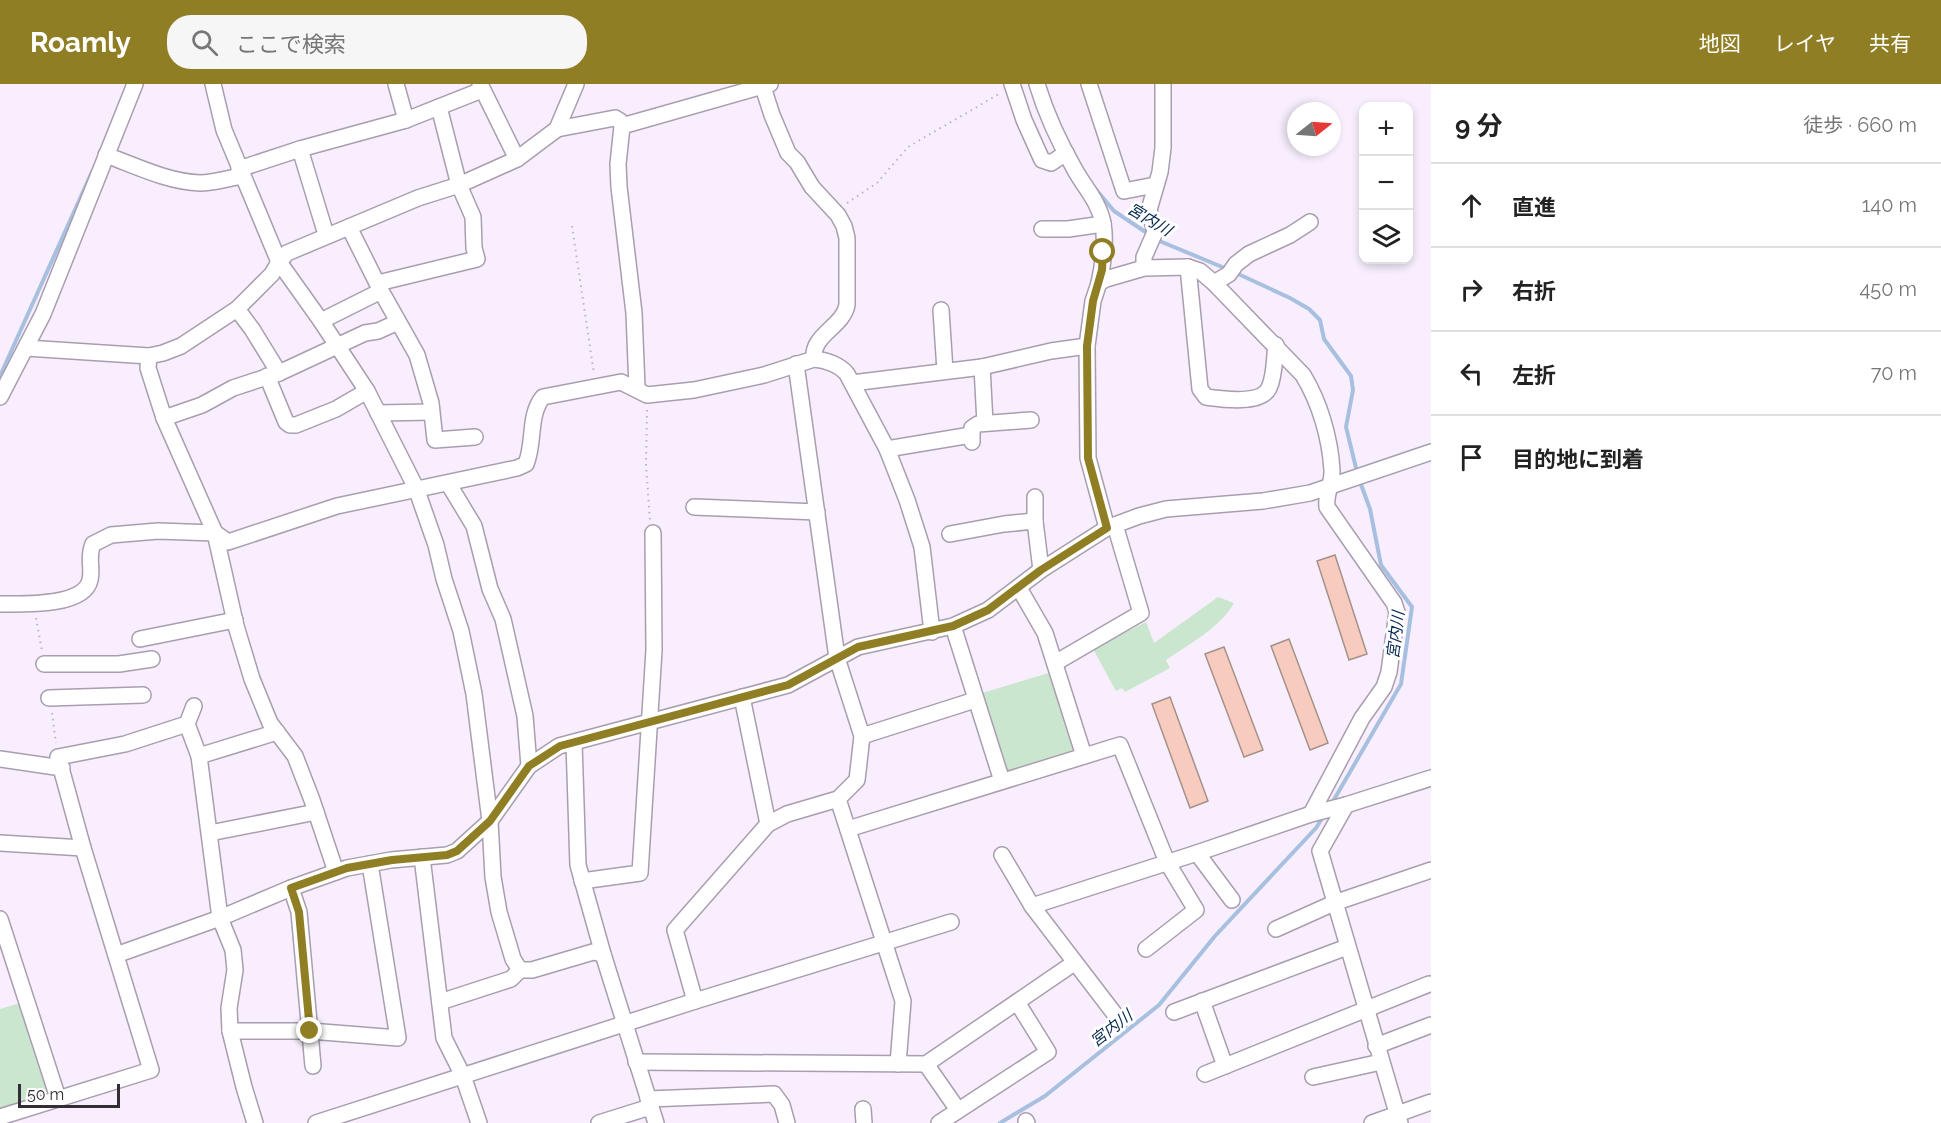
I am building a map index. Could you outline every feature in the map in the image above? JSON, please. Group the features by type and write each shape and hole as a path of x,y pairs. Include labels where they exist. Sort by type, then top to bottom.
{"street":[{"path":"0,397 42,314 135,84"},
{"path":"213,84 224,130 279,262 367,392 416,488 436,545 461,631 474,694 490,821 493,877 499,912 513,959 520,970"},
{"path":"396,84 406,120"},
{"path":"557,129 576,84"},
{"path":"1038,84 1044,106 1075,171 1095,200 1103,224 1103,252 1099,283 1093,301 1087,346 1088,458 1141,613 1055,663"},
{"path":"1089,84 1124,191 1155,185"},
{"path":"1144,268 1144,257 1153,237 1149,210 1160,172 1163,148 1163,84"},
{"path":"622,126 765,85 788,153 797,162 812,187 838,215 847,238 845,314 817,343 813,350 814,359"},
{"path":"1012,86 1042,160 1051,163 1066,153"},
{"path":"106,155 165,177 203,183 241,172 300,149 406,120 481,87 517,159"},
{"path":"321,321 379,287 477,259 474,248 473,217 459,185 439,107"},
{"path":"26,348 150,356 181,346 237,309 273,274 287,253 418,198 459,185 517,159 557,129 615,118 622,126 618,164 642,392"},
{"path":"300,149 324,228"},
{"path":"1214,283 1249,254 1290,235 1310,222"},
{"path":"1042,229 1068,229 1103,224"},
{"path":"349,228 417,355 431,403 435,440 475,437"},
{"path":"1099,283 1144,268 1188,267 1200,272 1214,283 1298,369 1313,392 1323,420 1332,470 1326,497 1327,507 1394,603 1396,625 1389,672 1384,687 1362,718 1311,813"},
{"path":"1188,267 1200,388 1206,397 1243,400 1268,392 1275,345"},
{"path":"237,309 252,330 273,375 286,422 296,424 336,409 367,392"},
{"path":"941,310 945,371"},
{"path":"164,418 202,405 233,388 273,375 365,333 378,331 398,322"},
{"path":"852,383 982,367 1051,351 1087,346"},
{"path":"150,356 148,368 164,418 215,533 235,620 252,679 270,723 294,756 336,872"},
{"path":"0,604 33,604 74,597 86,590 90,579 89,554 93,544 111,535 158,531 215,533 228,542 337,507 526,464 530,454 536,406 543,397 621,382 642,392 694,390 764,375 814,359 843,369 898,472 922,547 932,632"},
{"path":"695,1001 675,930 768,824 787,814 838,799 857,780 862,736 837,658 796,364"},
{"path":"982,367 985,423"},
{"path":"378,413 431,412"},
{"path":"887,449 972,440 972,428 978,424 1031,420"},
{"path":"116,955 220,918 336,872 370,864 447,855 457,851 490,821 529,766 560,746 788,685 858,647 953,626 988,610 1041,570 1111,526 1166,509 1263,501 1310,493 1431,452"},
{"path":"448,483 474,526 490,589 503,619 525,716 529,766"},
{"path":"1035,497 1035,521 1041,570"},
{"path":"694,507 817,512"},
{"path":"950,534 1035,521"},
{"path":"582,881 640,873 654,650 652,533"},
{"path":"1019,588 1045,633 1084,756"},
{"path":"140,639 235,620"},
{"path":"953,626 1002,781"},
{"path":"44,664 119,664 152,659"},
{"path":"49,698 143,695"},
{"path":"742,698 768,824"},
{"path":"862,736 975,700"},
{"path":"194,706 187,724 199,756 220,918 233,950 235,970 229,1008 230,1031 255,1123"},
{"path":"0,759 60,762 187,724"},
{"path":"199,756 277,732"},
{"path":"574,743 578,865 624,1024 656,1123"},
{"path":"848,829 1120,745 1167,862 1196,910 1146,951"},
{"path":"0,1117 151,1070 83,848 60,762"},
{"path":"1032,906 1197,853 1311,813 1346,805 1431,777"},
{"path":"838,799 903,1001 897,1064"},
{"path":"1346,805 1320,852 1398,1119"},
{"path":"210,833 316,812"},
{"path":"0,843 83,848"},
{"path":"1197,853 1232,900"},
{"path":"1002,855 1032,906 1120,1022"},
{"path":"422,857 444,1038 463,1076 479,1123"},
{"path":"230,1031 310,1031 398,1038 370,864"},
{"path":"1276,930 1334,903 1431,870"},
{"path":"291,888 299,912 314,1066"},
{"path":"0,919 58,1098"},
{"path":"316,1123 695,1001 951,922"},
{"path":"1174,1011 1347,947"},
{"path":"440,1002 511,979 520,970 532,970 593,952 603,954"},
{"path":"636,1062 926,1064 1074,963"},
{"path":"1205,1074 1429,984"},
{"path":"1202,1001 1225,1066"},
{"path":"939,1123 1048,1052 1017,1002"},
{"path":"1376,1046 1431,1025"},
{"path":"1313,1077 1381,1062"},
{"path":"926,1064 958,1110"},
{"path":"599,1123 649,1103 774,1094 782,1105 787,1123"},
{"path":"1372,1123 1398,1119 1431,1102"}],"path":[{"path":"838,215 849,202 877,183 908,147 1012,86"},
{"path":"572,226 596,386"},
{"path":"642,392 652,533"},
{"path":"33,604 44,664"},
{"path":"49,698 60,762"}],"green space":[{"path":"1218,597 1234,603 1212,628 1166,660 1170,668 1125,692 1122,688 1116,691 1093,649 1146,622 1154,643"},
{"path":"1052,672 1074,746 1070,756 1014,773 1002,768 979,694"},
{"path":"20,1003 48,1089 43,1096 0,1110 0,1009"}],"building":[{"path":"1335,555 1367,654 1349,660 1317,561"},
{"path":"1289,639 1328,743 1310,750 1271,646"},
{"path":"1224,647 1263,750 1244,757 1205,654"},
{"path":"1170,697 1208,801 1190,808 1152,704"}],"waterway":[{"path":"0,376 92,172"},
{"name":"宮内川","path":"1093,186 1114,211 1150,235"},
{"name":"宮内川","path":"1157,240 1227,269"},
{"name":"宮内川","path":"1234,272 1290,298 1309,309 1320,320 1324,339 1351,376 1353,390 1346,427 1357,472"},
{"name":"宮内川","path":"1332,803 1401,684 1412,607 1381,565 1370,509 1359,479"},
{"name":"宮内川","path":"1000,1123 1045,1096 1159,1005 1215,936 1316,828 1323,817"}],"route":[{"path":"310,1031 299,912 291,888 347,868 392,860 447,855 457,851 490,821 529,766 560,746 788,685 858,647 953,626 988,610 1041,570 1107,528 1088,458 1087,346 1093,301 1102,270 1103,252"}]}
